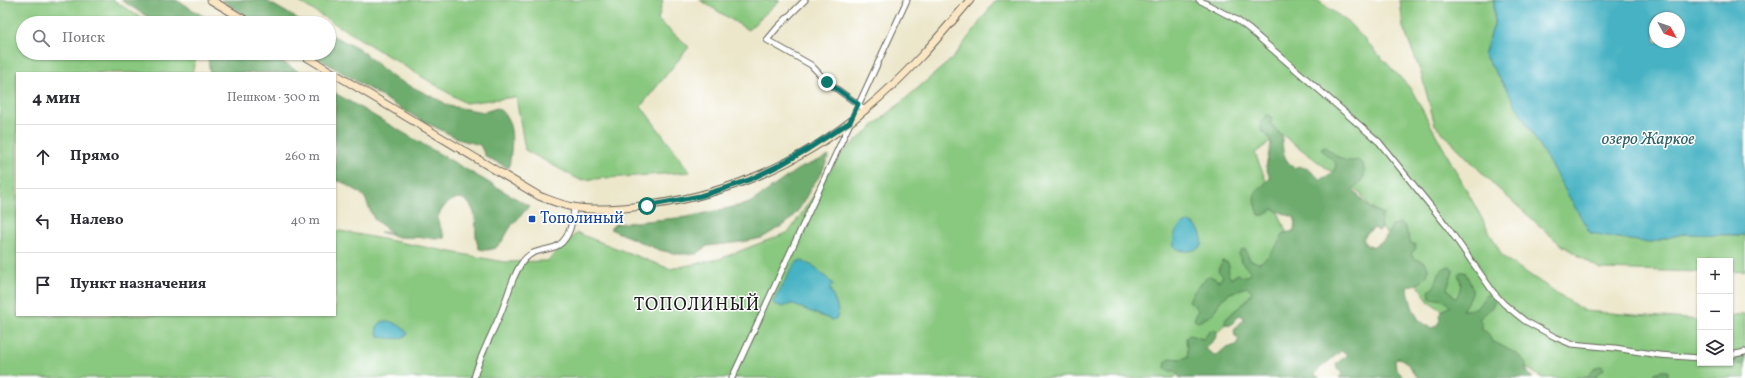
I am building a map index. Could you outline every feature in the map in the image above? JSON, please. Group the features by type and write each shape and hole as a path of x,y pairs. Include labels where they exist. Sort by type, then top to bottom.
{"street":[{"path":"211,0 238,16"},
{"path":"806,0 777,28 768,40 811,66 823,78 866,110"},
{"path":"733,378 907,0"},
{"path":"336,75 539,196 574,207 600,209 647,206 700,196 726,188 751,179 808,149 866,110 911,66 970,0"},
{"path":"1199,0 1237,20 1249,29 1379,142 1439,215 1483,280 1504,304 1525,321 1571,344 1615,348 1659,355 1697,358"},
{"path":"311,60 331,72"},
{"path":"474,378 483,351 492,334 520,266 527,256 544,248 556,246 563,242 567,237 573,220 574,207"},
{"path":"1733,354 1745,352"}],"green space":[{"path":"0,0 113,0 138,16 16,16 16,60 195,60 192,72 16,72 16,316 336,316 336,230 504,262 547,261 577,233 670,269 719,259 789,232 843,152 953,58 996,0 1317,0 1348,22 1411,89 1503,257 1584,311 1697,320 1697,366 1733,366 1733,316 1745,314 1745,378 1542,378 1428,301 1362,195 1281,134 1255,153 1287,234 1249,299 1174,378 0,378"},
{"path":"121,0 176,0 203,16 146,16"},
{"path":"221,0 265,0 293,16 248,16"},
{"path":"296,0 663,0 658,20 689,47 641,106 690,172 580,180 525,150 516,97 465,103 336,24 336,16 322,16"},
{"path":"700,0 780,0 748,30"},
{"path":"1400,0 1494,0 1494,24 1484,55 1504,85 1648,243 1682,234 1745,235 1745,271 1733,272 1733,258 1697,258 1697,272 1600,269 1560,244 1493,184 1435,125 1421,73 1403,27"},
{"path":"336,37 358,48 394,78 449,106 484,112 497,108 504,113 511,127 512,135 509,168 486,157 480,145 461,140 417,118 322,60 336,60"},
{"path":"208,60 279,60 299,72 210,72"},
{"path":"336,94 529,206 512,225 500,244 492,249 486,250 479,249 473,210 468,202 461,198 453,200 445,206 437,219 445,238 399,237 380,232 392,233 374,219 365,198 359,192 336,180"},
{"path":"1267,115 1272,117 1270,123 1282,136 1282,146 1285,158 1294,168 1299,166 1308,169 1320,179 1329,175 1333,172 1336,164 1321,149 1325,147 1343,160 1357,160 1363,164 1364,176 1353,190 1369,207 1383,214 1380,224 1382,229 1379,231 1374,228 1367,233 1363,239 1365,244 1372,247 1384,240 1392,226 1399,223 1404,225 1411,243 1414,244 1416,248 1411,254 1414,259 1422,261 1428,270 1426,277 1420,282 1407,287 1414,312 1421,322 1432,328 1437,325 1440,320 1439,316 1442,311 1450,306 1443,300 1430,298 1429,291 1434,286 1442,270 1450,266 1453,269 1447,289 1456,299 1460,287 1460,278 1458,275 1460,272 1465,272 1471,284 1472,292 1462,310 1477,307 1486,295 1491,295 1495,298 1491,308 1479,319 1482,322 1482,329 1489,335 1491,341 1523,359 1527,371 1533,378 1418,378 1407,363 1398,358 1395,360 1396,369 1404,378 1339,378 1342,374 1337,369 1336,364 1348,354 1341,351 1318,370 1315,375 1320,378 1180,378 1175,371 1169,371 1165,368 1166,362 1170,358 1181,359 1187,357 1188,352 1186,338 1189,335 1203,339 1210,331 1215,330 1217,332 1215,339 1205,349 1216,356 1224,349 1236,345 1239,339 1235,336 1234,330 1236,326 1243,321 1244,317 1239,315 1231,325 1225,324 1225,320 1248,299 1252,291 1247,287 1230,293 1221,300 1212,315 1198,322 1194,320 1198,310 1189,301 1190,298 1204,280 1210,276 1219,281 1223,276 1218,271 1223,261 1227,262 1229,266 1228,274 1231,278 1238,274 1243,277 1249,275 1250,271 1241,262 1239,253 1241,250 1245,249 1250,260 1259,263 1270,254 1284,233 1294,231 1295,218 1273,209 1264,215 1259,215 1254,198 1255,194 1270,178 1266,167 1271,142 1267,135 1261,130 1261,123"},
{"path":"829,156 821,174 812,186 800,208 788,222 762,238 707,246 697,254 678,254 659,250 610,229 615,224 687,217 747,204 798,169"},
{"path":"1745,355 1745,364 1734,364 1738,357"},
{"path":"1600,366 1604,369 1596,375 1596,378 1577,378 1588,376 1595,368"},
{"path":"1668,371 1667,378 1653,378 1655,373"}],"water":[{"name":"озеро Жаркое","path":"1494,0 1745,0 1745,235 1682,234 1648,243 1590,233 1504,85 1484,55 1494,24"},
{"path":"1188,222 1195,225 1200,231 1202,246 1196,249 1184,251 1177,249 1174,246 1174,238 1178,228 1184,223"},
{"path":"802,261 815,267 833,284 830,288 838,311 837,318 832,320 791,304 783,307 774,304 773,302 794,265 797,262"},
{"path":"384,321 398,324 408,334 402,338 390,339 379,336 377,334 377,327"}],"place":[{"name":"Тополиный","path":"532,219"}],"district":[{"name":"ТОПОЛИНЫЙ","path":"697,305"}],"route":[{"path":"647,206 700,196 751,179 780,165 833,134 850,122 858,104 827,82"}]}
